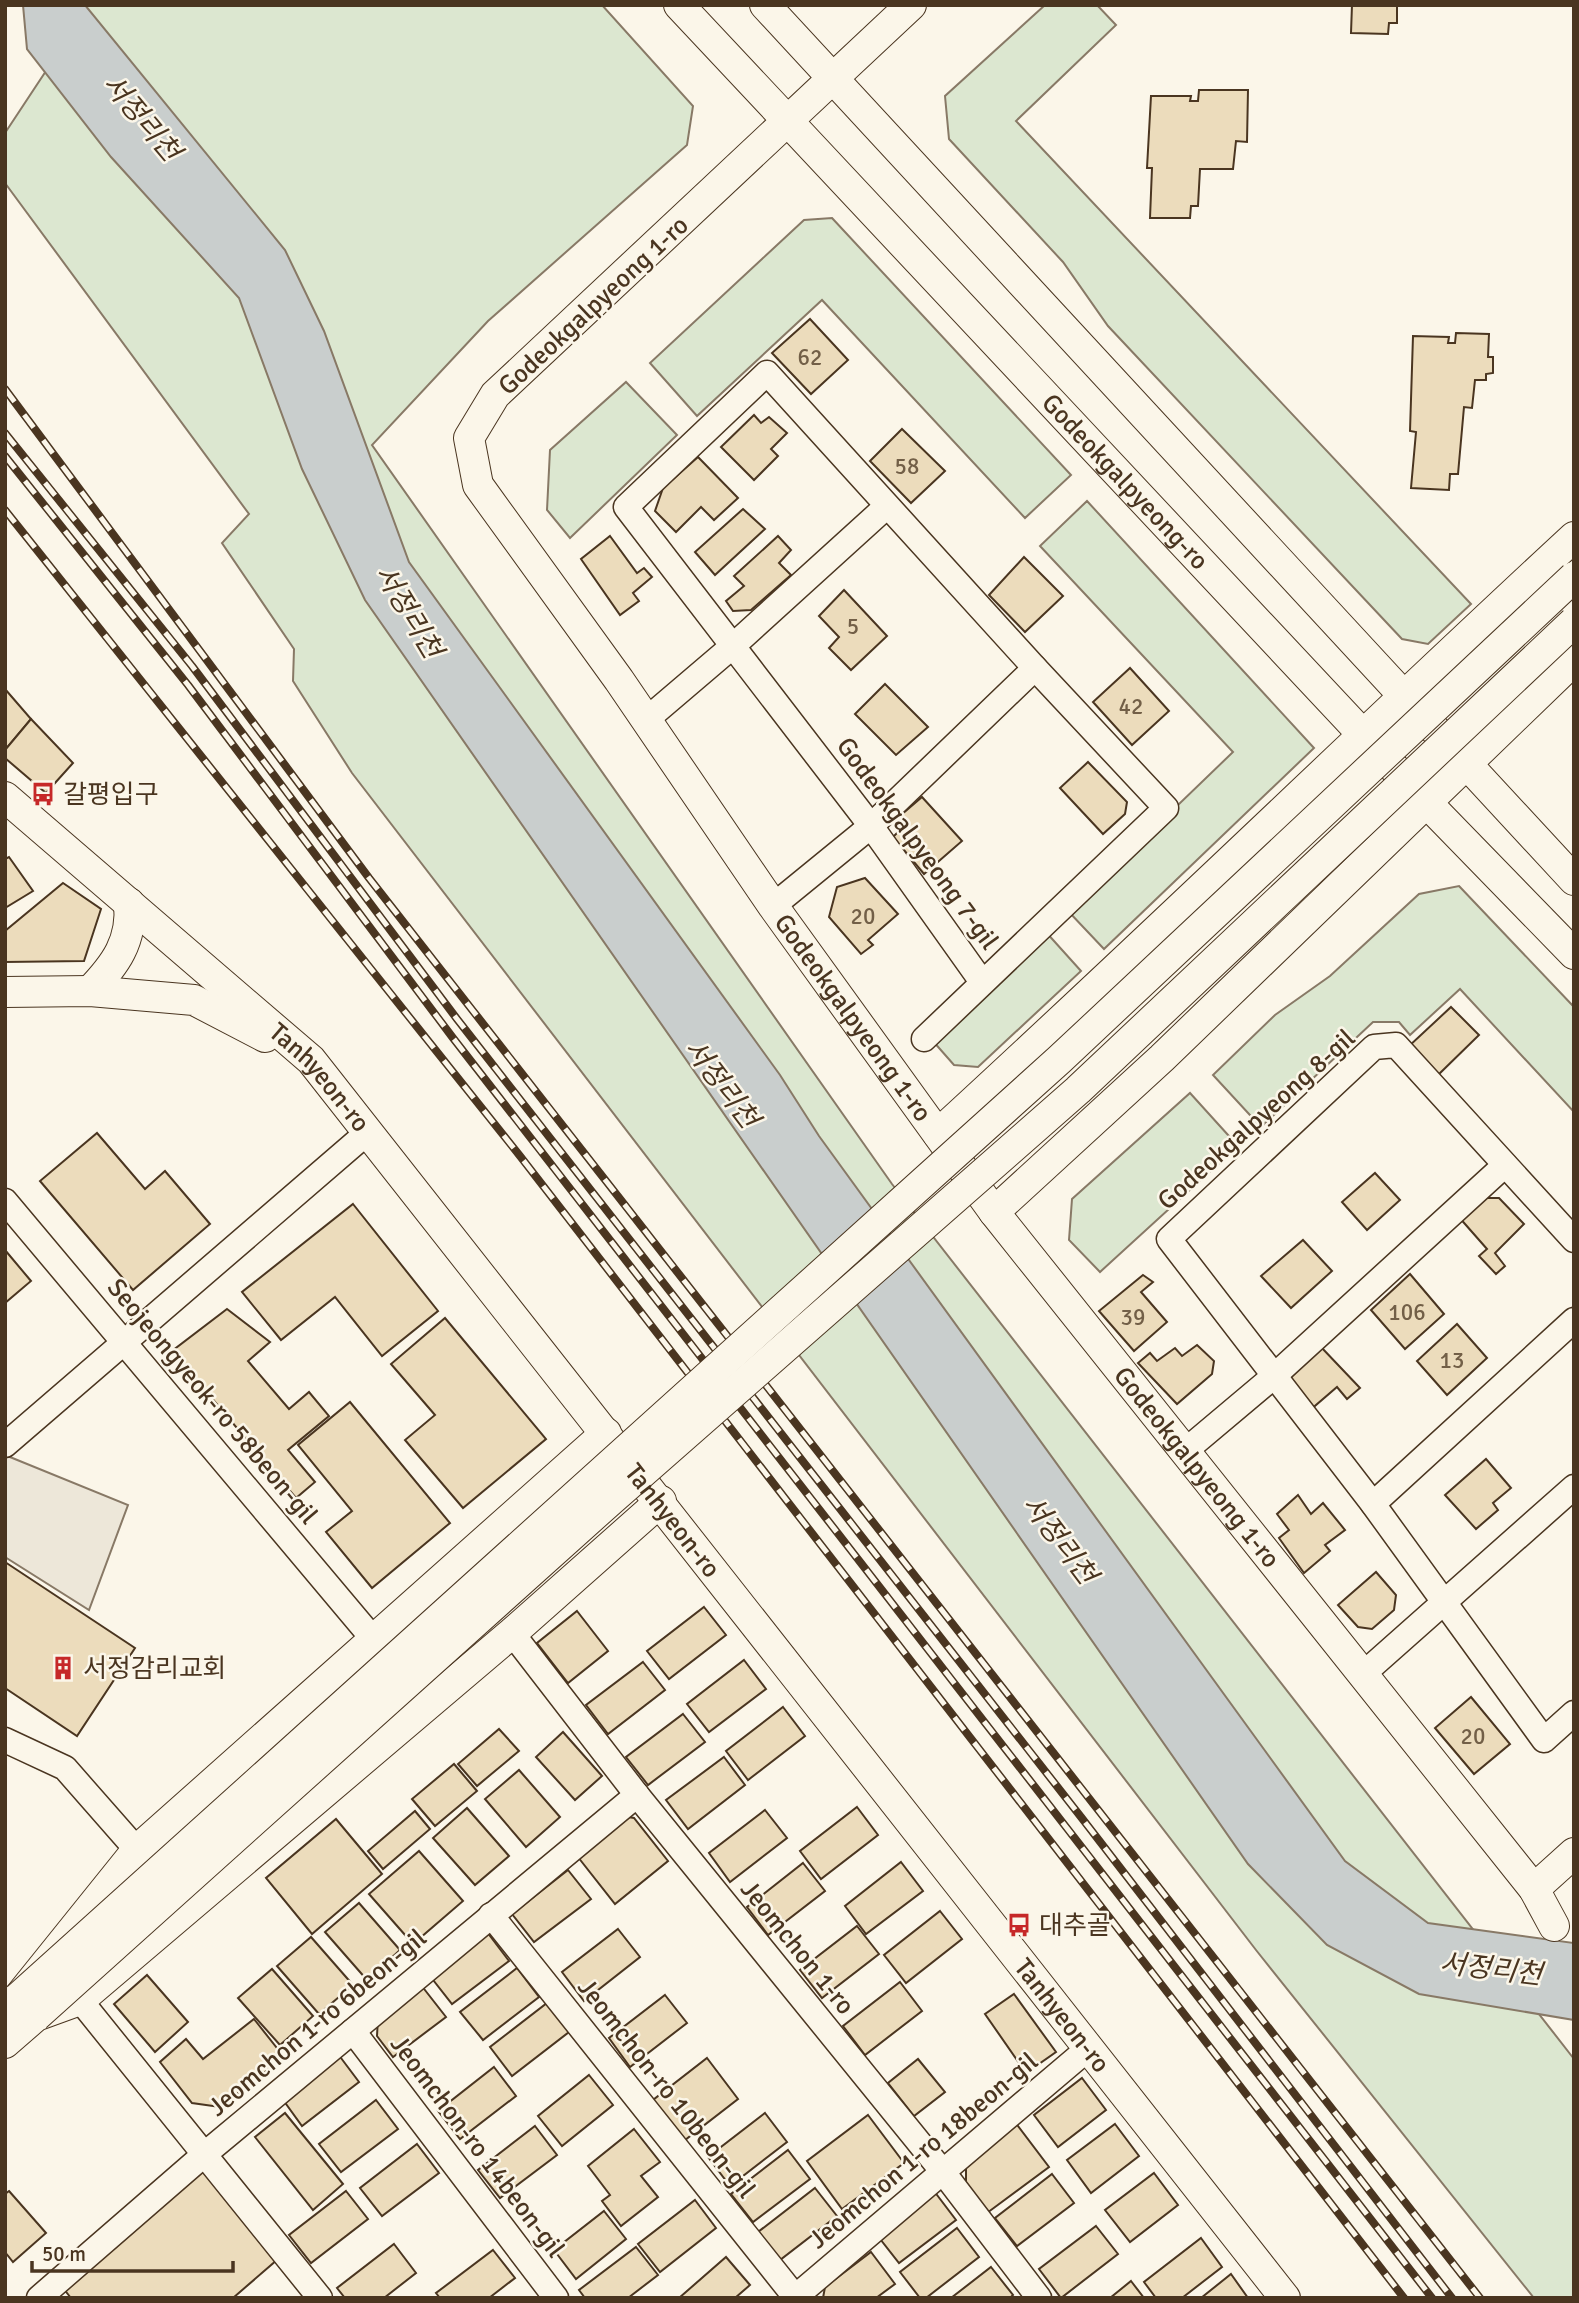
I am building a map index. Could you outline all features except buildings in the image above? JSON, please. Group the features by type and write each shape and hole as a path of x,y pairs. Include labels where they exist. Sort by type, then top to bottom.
{"street":[{"name":"Godeokgalpyeong-ro","path":"679,5 1427,803 1574,954"},
{"path":"765,5 1574,880"},
{"name":"Godeokgalpyeong 1-ro","path":"911,6 495,395 469,438 478,485 646,720 773,906 994,1212 1534,1889 1554,1926"},
{"name":"Godeokgalpyeong 7-gil","path":"767,373 1166,808 982,982 871,826 734,645 626,507 767,373"},
{"path":"646,720 734,645 887,506"},
{"path":"938,1134 1097,988 1362,733 1574,537"},
{"path":"20,2008 1060,1059 1574,577"},
{"path":"20,2008 611,1500 1079,1090 1574,622"},
{"path":"994,1212 1162,1058 1574,660"},
{"path":"773,906 871,826 1035,668"},
{"name":"Tanhyeon-ro","path":"5,797 311,1060 661,1501 1285,2298"},
{"path":"90,991 115,965 128,938 131,920 129,903"},
{"path":"924,1039 982,982"},
{"path":"1097,988 1162,1058"},
{"path":"5,992 90,991 194,1000 311,1060"},
{"name":"Godeokgalpyeong 8-gil","path":"1574,1240 1396,1045 1374,1047 1169,1239 1373,1504 1544,1741 1574,1713"},
{"path":"5,1445 368,1132"},
{"path":"1185,1451 1273,1377 1505,1165"},
{"name":"Seojeongyeok-ro 58beon-gil","path":"5,1201 126,1341 374,1640"},
{"path":"1373,1504 1574,1320"},
{"path":"5,2043 20,2008 137,1850 606,1433"},
{"path":"1362,1675 1574,1488"},
{"path":"20,2008 80,2000 512,1633 661,1501"},
{"name":"Jeomchon 1-ro","path":"512,1633 637,1795 943,2172 1039,2298"},
{"path":"5,1740 65,1768 137,1850"},
{"name":"Jeomchon 1-ro 6beon-gil","path":"49,2295 206,2152 637,1795"},
{"path":"1534,1889 1574,1853"},
{"name":"Jeomchon-ro 10beon-gil","path":"491,1915 795,2297"},
{"path":"80,2000 206,2152 320,2298"},
{"name":"Jeomchon-ro 14beon-gil","path":"353,2031 556,2298"},
{"name":"Jeomchon 1-ro 18beon-gil","path":"795,2297 1090,2047"}],"green space":[{"path":"57,5 602,5 693,106 687,145 488,321 372,445 892,1184 1574,2059 1574,2298 1534,2298 1256,1950 352,773 293,681 294,649 222,543 249,514 5,183 5,133 75,27"},
{"path":"1045,5 1097,5 1116,25 1016,121 1471,604 1428,644 1402,639 1108,326 1063,262 949,139 945,96"},
{"path":"832,218 1071,475 1025,518 822,300 697,416 650,363 804,220"},
{"path":"626,382 677,435 570,538 547,510 550,450"},
{"path":"1087,501 1314,748 1104,949 1068,911 1233,752 1040,546"},
{"path":"1459,886 1574,1007 1574,1112 1460,989 1410,1035 1399,1022 1373,1022 1261,1127 1213,1075 1275,1015 1330,976 1419,894"},
{"path":"1045,931 1081,971 978,1067 954,1065 932,1040"},
{"path":"1190,1093 1238,1146 1100,1272 1069,1240 1072,1199"}],"shaded area":[{"path":"5,1455 128,1505 89,1610 5,1557"}],"water":[{"name":"서정리천","path":"23,5 85,5 285,250 324,331 409,562 780,1075 819,1136 1345,1861 1428,1923 1574,1943 1574,2020 1419,1994 1327,1945 1248,1864 365,600 302,469 239,298 111,157 27,49"}],"railway":[{"path":"5,389 369,878 1480,2298"},
{"path":"5,433 192,666 457,1019 1081,1817 1452,2298"},
{"path":"5,456 188,685 453,1038 1432,2298"},
{"path":"5,510 520,1156 1404,2298"}],"place":[{"name":"갈평입구","path":"43,794"},
{"name":"서정감리교회","path":"63,1668"},
{"name":"대추골","path":"1019,1925"}]}
